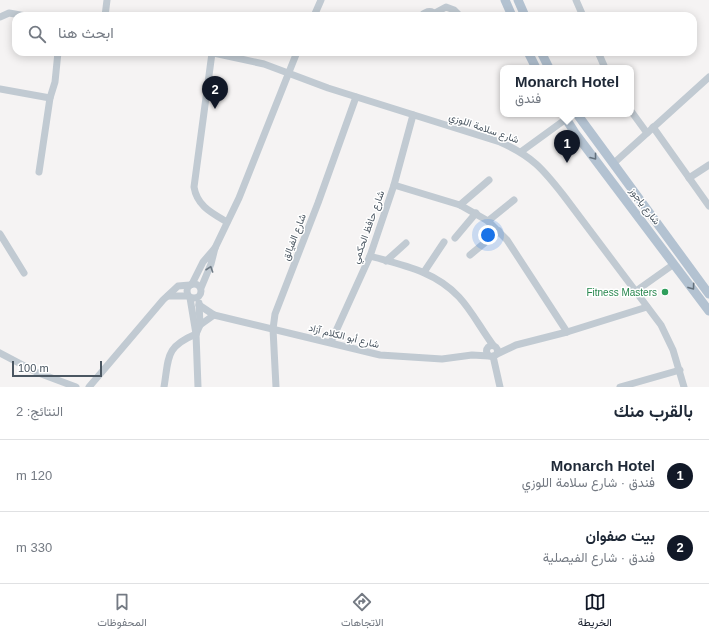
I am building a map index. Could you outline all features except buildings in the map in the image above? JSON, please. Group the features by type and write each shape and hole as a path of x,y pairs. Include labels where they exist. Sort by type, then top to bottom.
{"main road":[{"path":"505,0 510,12"},
{"path":"518,0 523,12"},
{"path":"530,56 534,65"},
{"path":"543,56 548,65"},
{"name":"شارع ياجوز","path":"566,117 709,311"},
{"name":"شارع ياجوز","path":"579,117 709,294"},
{"path":"664,232 667,230 709,284"}],"street":[{"path":"106,12 107,0"},
{"path":"316,12 321,0"},
{"path":"576,0 581,12"},
{"path":"440,12 446,7 456,12"},
{"path":"0,17 3,14 12,14"},
{"path":"39,172 50,98 55,82 58,56"},
{"path":"210,56 194,187 198,200 203,206 227,222"},
{"name":"شارع سلامة اللوزي","path":"228,56 264,64 287,74 356,97 500,142 522,152 548,176 661,325 673,350 684,387"},
{"path":"198,387 196,334 189,297 186,291 202,262 214,248 227,222 248,176 295,56"},
{"path":"614,163 709,77"},
{"path":"0,89 50,98"},
{"name":"شارع الفيالق","path":"276,387 273,329 276,309 318,203 356,97"},
{"name":"شارع حافظ الحكمي","path":"331,342 370,256 394,184 413,115"},
{"path":"634,115 647,133"},
{"path":"522,152 564,117"},
{"path":"653,127 709,206"},
{"path":"689,178 709,165"},
{"path":"460,205 489,180"},
{"path":"394,184 460,205 488,221 507,240 567,332"},
{"path":"488,221 514,200"},
{"path":"455,238 476,213"},
{"path":"470,255 499,232"},
{"path":"0,234 24,273"},
{"path":"424,272 444,242"},
{"path":"386,261 406,243"},
{"path":"164,387 168,360 173,348 182,340 196,334 200,325 198,297 201,294 201,288 211,264 214,248"},
{"path":"370,256 424,272 436,278 456,294 467,307 484,333 491,351 500,387"},
{"path":"636,291 674,264"},
{"path":"89,387 157,306 178,286 197,284 201,288"},
{"path":"168,296 198,297"},
{"name":"شارع أبو الكلام آزاد","path":"199,305 214,315 380,355 442,358 472,355 516,345 567,332 647,307"},
{"path":"200,325 214,315"},
{"path":"0,353 36,372 73,386"},
{"path":"620,387 680,370"}],"place":[{"name":"بيت صفوان","path":"215,109"},
{"name":"Monarch Hotel","path":"567,163"},
{"name":"Fitness Masters","path":"665,292"}]}
